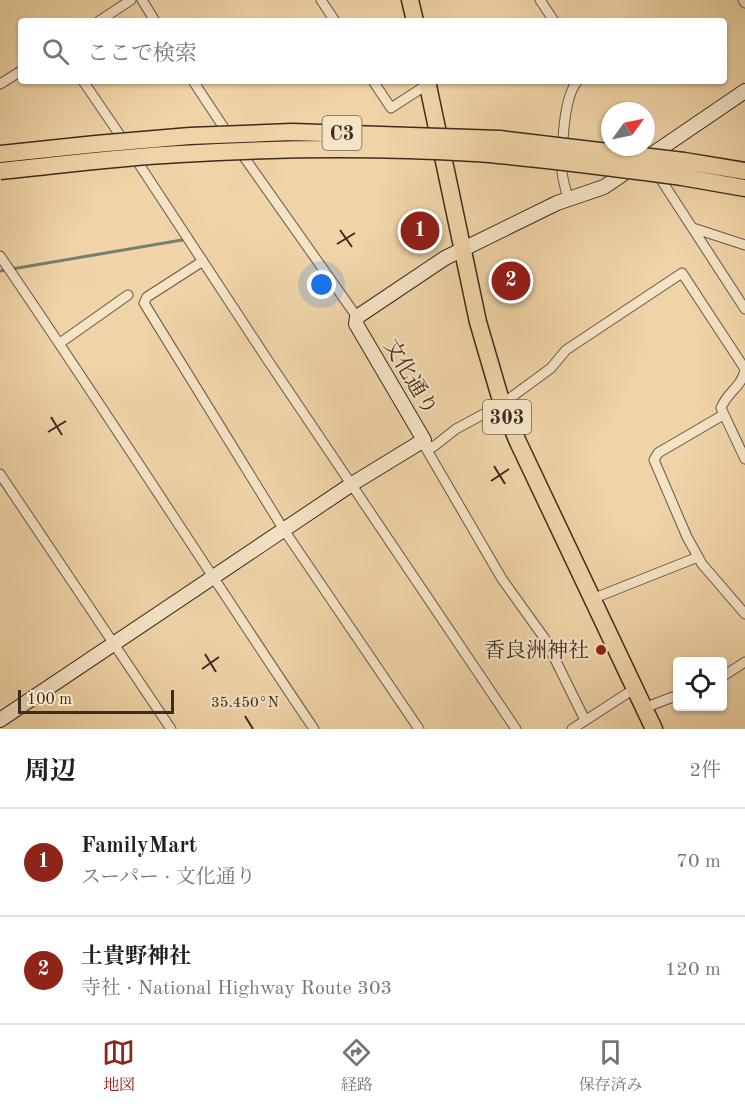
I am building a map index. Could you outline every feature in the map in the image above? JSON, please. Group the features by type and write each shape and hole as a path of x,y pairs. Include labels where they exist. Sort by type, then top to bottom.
{"highway":[{"path":"410,0 414,18"},
{"name":"303","path":"428,84 478,322 502,404 654,729"},
{"name":"C3","path":"0,154 190,136 292,132 500,139 683,169 718,183 745,188"},
{"name":"C3","path":"0,171 180,154 272,150 372,150 474,153 579,163 745,171"},
{"path":"718,183 745,192"}],"street":[{"path":"142,0 153,18"},
{"path":"321,0 333,18"},
{"path":"540,0 552,18"},
{"path":"103,18 124,2"},
{"path":"0,84 18,73"},
{"path":"85,84 516,729"},
{"path":"195,84 212,112 357,317 446,258 533,214 604,187 745,91"},
{"path":"376,84 391,108 427,84"},
{"path":"568,199 562,173 566,108 568,95 576,84"},
{"path":"647,158 745,309"},
{"path":"693,228 745,245"},
{"path":"0,256 314,729"},
{"path":"203,261 147,297 144,303 284,530 419,729"},
{"path":"585,720 545,639 502,579 424,445 433,447 456,429 502,404 551,368 566,350 682,273 745,369 743,380 725,398 721,408 745,459"},
{"path":"60,344 128,295"},
{"name":"文化通り","path":"0,720 352,484 424,440 356,324 357,317"},
{"path":"723,415 658,453 654,460 698,557 745,614"},
{"path":"0,474 171,729"},
{"path":"592,599 698,557"},
{"path":"727,674 745,662"},
{"path":"572,729 634,689"},
{"path":"644,708 673,697"}],"waterway":[{"path":"0,271 182,240"}],"place":[{"name":"FamilyMart","path":"420,231"},
{"name":"土貴野神社","path":"511,281"},
{"name":"香良洲神社","path":"601,650"}]}
